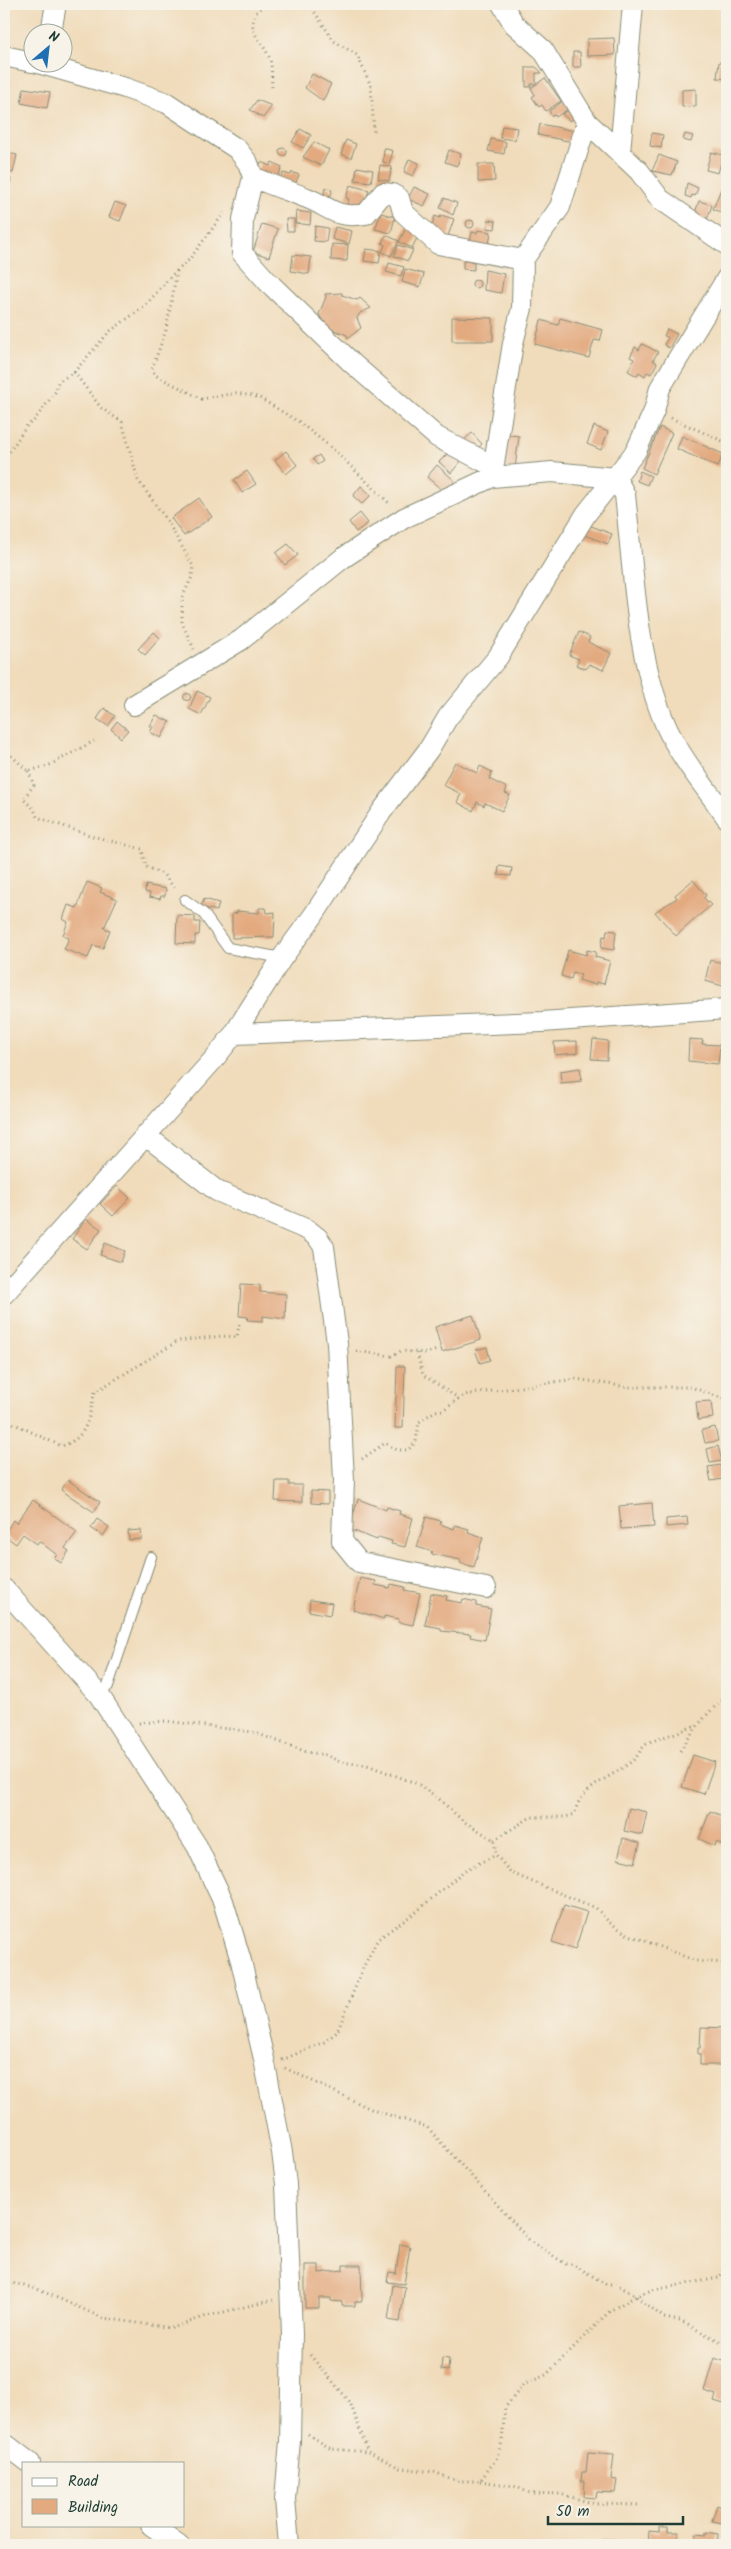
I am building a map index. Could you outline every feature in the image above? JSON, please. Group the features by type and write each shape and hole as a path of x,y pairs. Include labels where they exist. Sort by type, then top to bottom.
{"street":[{"path":"53,22 56,4"},
{"path":"502,4 514,24 543,50 587,122 639,171 660,199 727,245"},
{"path":"620,152 632,4"},
{"path":"4,56 22,60"},
{"path":"68,72 167,103 237,149 248,163 252,177 243,219 242,253 268,282 353,364 438,437 493,471"},
{"path":"493,471 513,343 522,308 523,260 560,207 587,122"},
{"path":"252,177 309,199 328,210 351,216 366,214 383,193 392,194 399,198 403,212 438,244 523,260"},
{"path":"4,1294 234,1034 282,958 313,916 382,811 429,749 448,717 498,657 586,514 636,452 654,411 660,388 727,278"},
{"path":"134,705 241,640 343,558 404,518 493,471 552,472 616,478"},
{"path":"616,478 624,495 630,557 644,651 653,691 667,728 727,818"},
{"path":"234,1034 542,1022 727,1009"},
{"path":"145,1135 217,1191 308,1230 318,1238 327,1258 337,1343 344,1480 342,1541 359,1562 486,1588"},
{"path":"4,1589 98,1695 197,1846 226,1910 241,1961 282,2152 286,2184 292,2334 290,2441 285,2499 289,2545"},
{"path":"4,2443 29,2462"},
{"path":"152,2526 179,2545"}],"lane":[{"path":"184,900 203,914 228,948 282,958"},
{"path":"98,1695 108,1686 151,1557"}],"path":[{"path":"272,87 270,57 252,29 251,20 258,9 276,4"},
{"path":"309,4 334,41 357,54 371,86 374,133"},
{"path":"4,460 28,424 33,422 56,391 58,382 74,372 109,332 145,306 189,260 229,206"},
{"path":"177,271 166,330 152,369 155,376 202,399 236,393 258,397 299,422 333,449 404,518"},
{"path":"74,372 101,408 122,422 138,480 166,519 194,566 192,577 182,598 182,622 188,640 202,662"},
{"path":"654,411 727,442"},
{"path":"28,771 48,766 94,741"},
{"path":"4,749 28,771 34,785 23,799 34,809 37,817 92,836 142,849 146,867 163,874 184,900"},
{"path":"4,1419 61,1446 76,1442 84,1429 95,1392 178,1341 222,1336 237,1337 239,1324"},
{"path":"337,1343 351,1350 391,1356 401,1351 416,1353 438,1350"},
{"path":"416,1353 423,1375 458,1398"},
{"path":"344,1480 364,1456 385,1443 397,1450 408,1450 416,1442 419,1422 435,1411 443,1410 464,1395 576,1379 627,1387 691,1386 727,1400"},
{"path":"680,1751 697,1725 712,1707 727,1697"},
{"path":"118,1724 166,1721 253,1732 308,1752 326,1755 340,1762 367,1765 418,1784 438,1798 463,1821 494,1840"},
{"path":"494,1840 531,1817 566,1817 575,1814 576,1806 592,1787 613,1776 635,1760 639,1751 649,1743 697,1725"},
{"path":"494,1840 496,1855 511,1873 596,1908 609,1922 627,1934 696,1961 727,1963"},
{"path":"496,1855 465,1870 416,1912 378,1939 364,1966 336,2032 324,2042 275,2063 373,2110 427,2126 531,2242 566,2264 572,2264 606,2284 616,2284 636,2296 664,2318 680,2320 727,2345"},
{"path":"480,2481 496,2460 502,2442 505,2408 523,2385 546,2375 611,2310 636,2296 688,2282 719,2278 727,2266"},
{"path":"4,2281 37,2289 103,2318 172,2328 207,2316 272,2301 289,2284"},
{"path":"292,2334 350,2402 368,2452"},
{"path":"290,2441 306,2432 331,2449 368,2452 400,2468 434,2472 457,2481 480,2481 514,2486 530,2493 560,2494 596,2504 640,2505"}],"building":[{"path":"614,38 615,55 587,56 587,39"},
{"path":"573,52 580,52 581,67 573,67"},
{"path":"719,62 727,63 727,79 717,78"},
{"path":"526,67 536,67 542,73 536,73 536,84 531,84 531,87 526,87"},
{"path":"312,74 331,84 323,101 305,88"},
{"path":"545,78 561,101 546,111 542,105 539,107 532,97 535,95 531,88"},
{"path":"24,88 50,92 47,108 21,103"},
{"path":"696,89 696,106 682,107 682,90"},
{"path":"566,99 571,107 556,117 555,115 552,116 549,111"},
{"path":"257,100 272,106 263,118 250,110"},
{"path":"569,110 575,118 570,121 562,114"},
{"path":"540,124 576,131 573,142 538,135"},
{"path":"502,126 517,128 515,140 500,138"},
{"path":"300,129 311,135 303,148 292,142"},
{"path":"652,133 663,135 661,148 650,146"},
{"path":"685,134 693,136 691,142 683,140"},
{"path":"491,139 506,142 504,154 488,151"},
{"path":"346,140 356,144 351,158 341,154"},
{"path":"314,142 329,150 321,166 303,157"},
{"path":"283,148 287,152 283,156 279,152"},
{"path":"384,148 393,151 389,164 383,162"},
{"path":"449,150 461,154 457,166 445,162"},
{"path":"711,152 723,155 718,173 706,170"},
{"path":"8,153 17,155 13,173 4,171"},
{"path":"659,155 677,162 672,175 652,171"},
{"path":"409,159 419,163 413,176 404,172"},
{"path":"261,162 270,166 272,162 282,167 275,185 255,176"},
{"path":"478,164 494,164 495,181 478,182"},
{"path":"380,165 392,167 389,181 378,179"},
{"path":"357,167 373,170 371,182 355,180"},
{"path":"292,172 299,175 292,192 277,186 283,173 291,175"},
{"path":"4,177 11,179 6,197 4,196"},
{"path":"687,183 698,188 695,196 692,195 691,198 685,196"},
{"path":"350,185 369,190 363,211 347,206 349,199 346,198"},
{"path":"722,186 727,188 727,215 713,209"},
{"path":"414,187 430,194 424,206 408,199"},
{"path":"328,188 332,192 328,196 324,192"},
{"path":"444,198 457,203 453,215 440,208"},
{"path":"699,201 712,205 707,220 694,216"},
{"path":"115,202 126,206 120,221 109,217"},
{"path":"296,211 311,213 310,225 295,223"},
{"path":"381,213 395,217 391,233 375,229"},
{"path":"441,215 454,219 448,236 430,230 435,216 440,218"},
{"path":"286,219 294,219 294,231 287,231"},
{"path":"470,220 474,224 470,228 466,224"},
{"path":"488,220 496,221 495,229 487,228"},
{"path":"262,224 278,229 269,257 253,252"},
{"path":"315,226 328,228 326,242 314,241"},
{"path":"407,226 420,232 412,248 399,242"},
{"path":"335,227 352,231 349,244 332,239"},
{"path":"478,230 491,232 488,251 469,248 472,232 477,233"},
{"path":"386,235 399,241 391,256 382,252 385,245 382,243"},
{"path":"332,244 348,245 347,261 331,260"},
{"path":"398,245 413,250 408,261 394,256"},
{"path":"366,249 381,251 379,263 364,261"},
{"path":"293,255 311,257 309,274 291,271"},
{"path":"463,261 474,262 474,270 463,269"},
{"path":"389,263 404,267 401,276 386,272"},
{"path":"405,269 424,274 420,287 402,282"},
{"path":"485,270 504,274 501,293 484,290"},
{"path":"476,280 480,284 476,288 472,284"},
{"path":"342,293 342,295 357,300 360,298 371,308 360,313 357,318 361,328 348,338 347,335 329,328 326,329 319,314 326,297 325,294"},
{"path":"452,317 493,318 493,341 452,341"},
{"path":"560,318 603,330 600,341 594,340 589,358 535,344 541,320 558,325"},
{"path":"667,329 677,334 669,348 664,345 668,337 664,336"},
{"path":"642,344 658,352 653,360 657,363 651,374 647,372 645,376 639,372 637,376 628,371 634,359 630,357 635,347 639,350"},
{"path":"594,426 608,432 601,450 587,444"},
{"path":"660,427 672,433 654,474 642,468"},
{"path":"472,433 482,444 473,453 462,442"},
{"path":"500,434 519,436 515,469 496,466"},
{"path":"682,436 723,454 718,467 677,449"},
{"path":"286,451 297,465 286,474 275,460"},
{"path":"450,451 461,461 451,473 439,462"},
{"path":"319,455 323,461 317,465 313,459"},
{"path":"437,465 455,481 444,492 427,477"},
{"path":"247,471 256,484 242,493 234,480"},
{"path":"640,471 651,476 647,485 637,481"},
{"path":"361,486 371,495 362,504 353,496"},
{"path":"199,498 212,517 184,536 171,518"},
{"path":"360,513 368,523 356,532 349,522"},
{"path":"586,524 612,534 608,544 582,534"},
{"path":"288,544 298,555 285,565 276,553"},
{"path":"154,632 160,638 145,655 138,649"},
{"path":"579,632 590,637 588,642 611,653 603,670 589,664 586,669 576,665 579,659 569,655"},
{"path":"197,691 210,697 201,715 189,709"},
{"path":"187,693 191,697 187,701 183,697"},
{"path":"104,708 115,716 108,726 97,719"},
{"path":"156,715 170,722 161,738 150,732 153,727 150,726"},
{"path":"117,721 128,730 121,738 111,729"},
{"path":"455,762 477,773 480,766 492,772 489,779 507,788 505,793 510,795 502,811 485,803 484,806 477,802 473,811 457,802 461,794 443,785"},
{"path":"499,866 512,868 511,876 498,875"},
{"path":"693,880 706,895 704,898 711,905 676,936 655,912 677,898 675,895"},
{"path":"87,882 102,888 100,892 117,899 104,928 110,930 103,948 93,945 88,958 64,949 69,938 63,935 68,922 63,919 68,905 77,908"},
{"path":"146,885 166,889 165,896 161,896 160,899 149,897 150,893 145,892"},
{"path":"204,899 219,903 217,911 201,907"},
{"path":"259,908 266,908 267,913 275,912 274,937 232,938 232,914 237,913 237,911 259,913"},
{"path":"177,915 195,916 195,922 200,922 199,935 195,935 195,944 176,943"},
{"path":"607,930 616,931 614,950 601,948 603,936 606,937"},
{"path":"568,950 586,955 587,950 596,952 595,957 610,961 604,984 596,982 595,985 579,980 581,975 573,972 571,979 561,976"},
{"path":"710,960 727,964 723,986 705,981"},
{"path":"593,1039 608,1041 607,1060 591,1059"},
{"path":"689,1039 703,1040 702,1044 720,1045 718,1064 688,1061"},
{"path":"577,1041 577,1053 555,1055 554,1042"},
{"path":"580,1068 582,1081 561,1083 560,1071"},
{"path":"117,1186 130,1198 113,1216 100,1204"},
{"path":"86,1219 101,1229 87,1249 72,1239"},
{"path":"105,1243 125,1251 121,1262 100,1255"},
{"path":"241,1284 260,1285 260,1292 286,1294 285,1319 263,1316 263,1321 247,1320 248,1317 239,1316"},
{"path":"473,1315 481,1340 442,1352 435,1327"},
{"path":"487,1347 490,1360 480,1363 475,1350"},
{"path":"397,1366 405,1366 403,1428 395,1428"},
{"path":"711,1401 713,1418 698,1420 696,1402"},
{"path":"715,1427 718,1441 705,1443 702,1430"},
{"path":"718,1446 722,1461 710,1463 707,1449"},
{"path":"721,1465 723,1479 711,1481 708,1467"},
{"path":"68,1480 100,1502 94,1512 61,1490"},
{"path":"276,1481 289,1481 289,1485 302,1485 302,1502 275,1501"},
{"path":"311,1491 328,1492 328,1504 311,1503"},
{"path":"358,1499 386,1510 387,1507 400,1511 399,1514 413,1518 405,1547 391,1544 392,1541 378,1537 377,1540 349,1529"},
{"path":"33,1500 77,1532 65,1548 69,1551 61,1563 54,1558 57,1555 39,1541 37,1544 23,1534 16,1544 4,1535 13,1520 16,1523"},
{"path":"652,1503 654,1527 621,1529 619,1506"},
{"path":"426,1517 441,1521 440,1524 454,1529 455,1525 469,1529 468,1532 483,1537 474,1567 460,1563 461,1560 431,1554 433,1552 417,1547"},
{"path":"687,1517 688,1525 666,1527 666,1519"},
{"path":"97,1519 109,1527 103,1536 91,1528"},
{"path":"141,1530 142,1539 129,1540 128,1531"},
{"path":"360,1578 376,1581 375,1585 390,1588 391,1584 405,1587 404,1590 420,1593 413,1625 398,1622 399,1619 384,1616 384,1619 353,1610"},
{"path":"431,1593 447,1596 446,1600 462,1603 463,1599 476,1602 476,1606 491,1609 485,1640 470,1637 471,1634 441,1631 441,1628 425,1625"},
{"path":"310,1600 332,1603 330,1615 309,1611"},
{"path":"693,1755 715,1762 704,1794 682,1787"},
{"path":"629,1808 647,1812 642,1835 624,1831"},
{"path":"710,1811 727,1818 727,1846 716,1842 715,1846 699,1839"},
{"path":"623,1838 640,1843 635,1863 618,1859"},
{"path":"564,1905 587,1912 575,1950 552,1942"},
{"path":"701,2027 727,2028 727,2065 700,2065 698,2048 700,2048"},
{"path":"400,2244 410,2246 404,2284 387,2282 389,2272 396,2273"},
{"path":"305,2265 319,2265 319,2273 343,2270 343,2265 361,2265 362,2301 355,2301 355,2306 342,2306 342,2302 331,2301 331,2298 319,2298 319,2308 305,2308"},
{"path":"393,2285 405,2287 400,2322 388,2320"},
{"path":"442,2358 449,2359 448,2371 441,2370"},
{"path":"714,2358 727,2362 727,2399 724,2404 714,2401 716,2395 704,2391"},
{"path":"588,2453 614,2455 611,2479 617,2480 615,2493 597,2492 596,2498 584,2497 585,2481 581,2481 582,2472 586,2472"},
{"path":"717,2505 727,2509 727,2524 712,2521"},
{"path":"659,2527 668,2527 668,2532 678,2532 678,2545 648,2545 649,2531 659,2532"},
{"path":"706,2532 718,2534 717,2545 695,2545 696,2534 706,2535"},
{"path":"602,2540 624,2542 624,2545 601,2545"}]}
